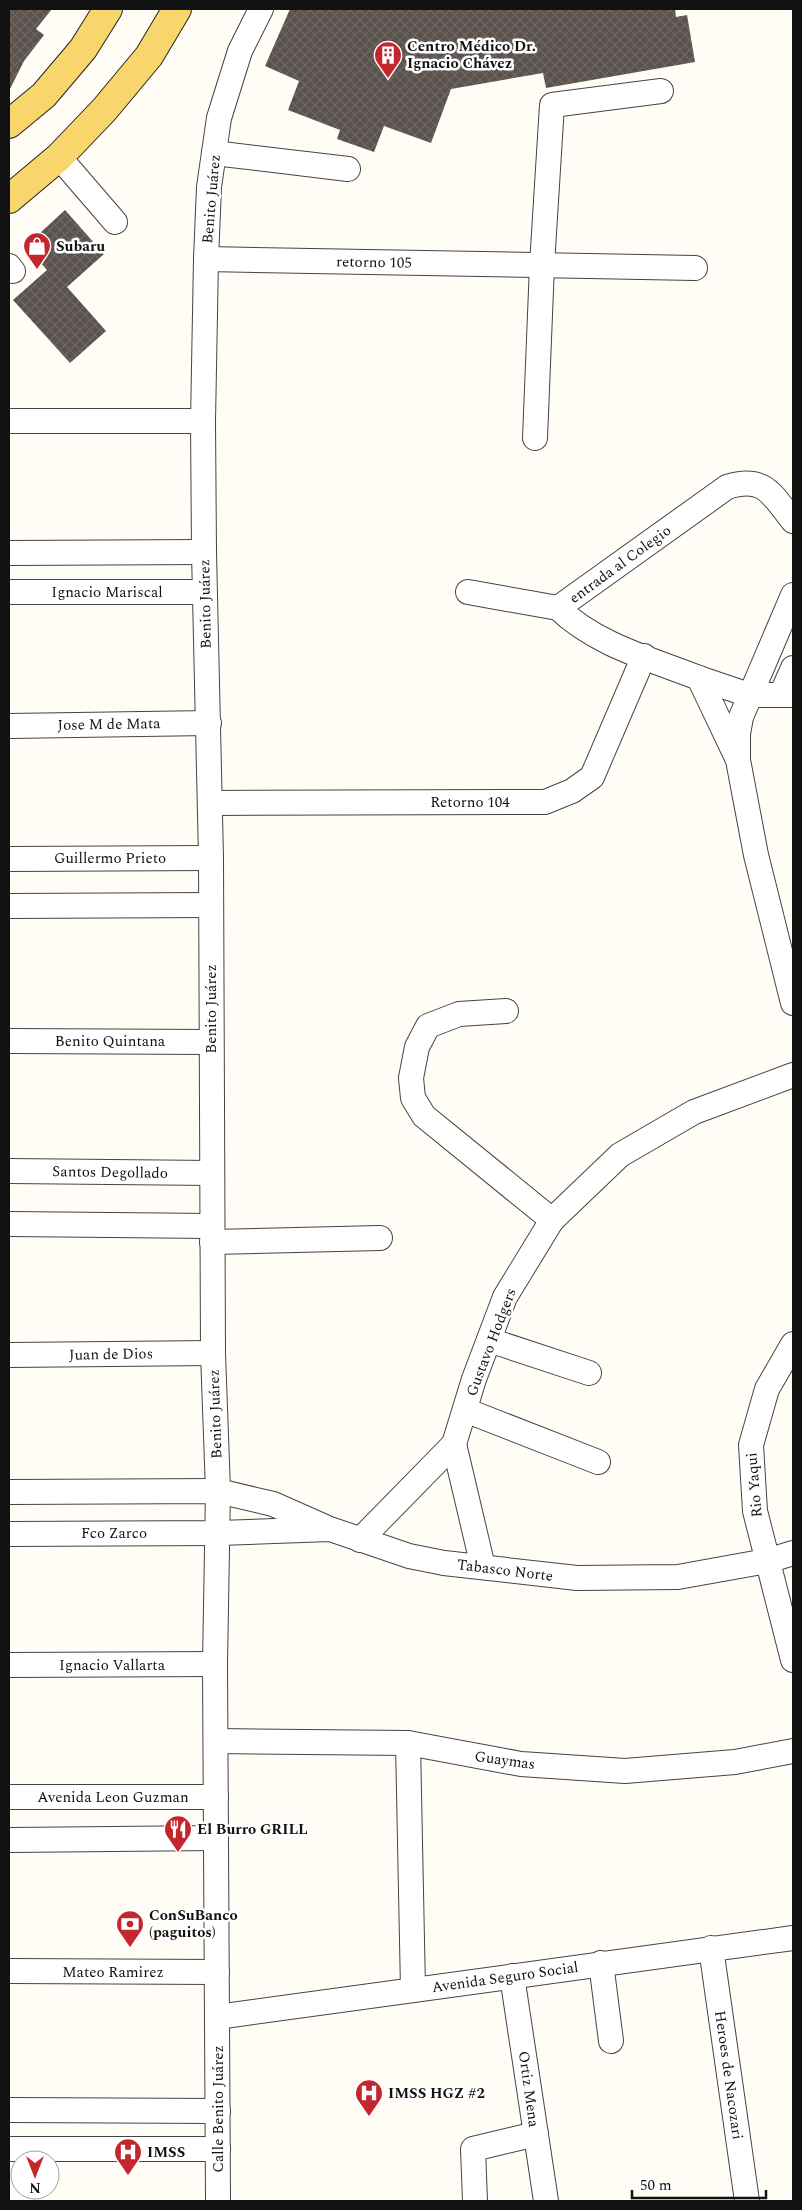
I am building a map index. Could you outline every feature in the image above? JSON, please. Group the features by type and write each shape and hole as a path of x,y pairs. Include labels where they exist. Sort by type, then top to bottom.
{"main road":[{"path":"9,124 44,95 83,48 108,9"},
{"path":"9,200 59,157 104,110 149,56 177,9"}],"street":[{"name":"Benito Juárez","path":"217,2017 215,1664 218,1490 213,1353 209,723 204,592 203,421 206,259 209,186 219,118 240,51 261,9"},
{"path":"535,438 542,265 552,105 661,92"},
{"path":"214,153 348,169"},
{"path":"59,157 115,222"},
{"name":"retorno 105","path":"206,259 696,268"},
{"path":"9,421 203,421"},
{"name":"entrada al Colegio","path":"787,695 749,695 699,678 608,642 574,624 558,608 727,487 739,483 751,483 765,487 793,521"},
{"path":"9,553 204,552"},
{"name":"Ignacio Mariscal","path":"9,592 204,592"},
{"path":"468,592 558,608"},
{"path":"793,595 749,695 738,734 738,760 756,855 793,1003"},
{"name":"Retorno 104","path":"210,803 545,802 572,791 592,777 644,656"},
{"path":"787,695 793,668"},
{"path":"699,678 738,760"},
{"name":"Jose M de Mata","path":"9,726 209,723"},
{"name":"Guillermo Prieto","path":"9,859 211,858"},
{"path":"9,906 210,905"},
{"path":"506,1010 459,1014 428,1026 417,1047 411,1078 413,1098 424,1116 552,1220"},
{"name":"Benito Quintana","path":"9,1041 211,1042"},
{"name":"Gustavo Hodgers","path":"360,1540 454,1444 505,1297 552,1220 620,1155 694,1112 793,1075"},
{"name":"Santos Degollado","path":"9,1171 212,1173"},
{"path":"9,1224 212,1234 380,1238"},
{"path":"489,1340 589,1373"},
{"name":"Rio Yaqui","path":"793,1344 767,1389 751,1445 755,1511 793,1660"},
{"name":"Juan de Dios","path":"9,1355 213,1353"},
{"path":"465,1410 598,1462"},
{"path":"454,1444 483,1568"},
{"path":"9,1492 218,1490 273,1504 330,1529"},
{"name":"Tabasco Norte","path":"218,1533 330,1529 409,1556 483,1568 577,1578 678,1577 767,1561 793,1552"},
{"name":"Fco Zarco","path":"9,1534 218,1533"},
{"name":"Ignacio Vallarta","path":"9,1666 215,1664"},
{"name":"Guaymas","path":"216,1741 408,1743 521,1764 625,1771 735,1762 793,1751"},
{"path":"408,1743 413,1990"},
{"name":"Avenida Leon Guzman","path":"9,1797 216,1797"},
{"path":"9,1840 216,1838"},
{"name":"Avenida Seguro Social","path":"217,2017 793,1938"},
{"name":"Heroes de Nacozari","path":"710,1948 748,2201"},
{"path":"601,1963 612,2041"},
{"name":"Mateo Ramirez","path":"9,1971 218,1972"},
{"name":"Ortiz Mena","path":"512,1976 546,2201"},
{"name":"Calle Benito Juárez","path":"217,2017 218,2201"},
{"path":"9,2110 218,2110"},
{"path":"474,2201 473,2149 536,2134"},
{"path":"9,2149 218,2149"}],"building":[{"path":"9,9 52,9 36,29 44,35 24,61 9,91"},
{"name":"Centro Médico Dr. Ignacio Chávez","path":"290,9 675,9 676,17 687,15 695,62 546,88 543,73 451,89 431,143 384,126 374,152 337,139 340,130 288,110 299,81 265,66"},
{"path":"65,210 104,254 67,287 106,331 70,363 13,300 47,270 26,246"}],"place":[{"name":"Centro Médico Dr. Ignacio Chávez","path":"388,79"},
{"name":"Subaru","path":"37,270"},
{"name":"El Burro GRILL","path":"178,1853"},
{"name":"ConSuBanco (paguitos)","path":"130,1948"},
{"name":"IMSS HGZ #2","path":"369,2117"},
{"name":"IMSS","path":"128,2176"}]}
